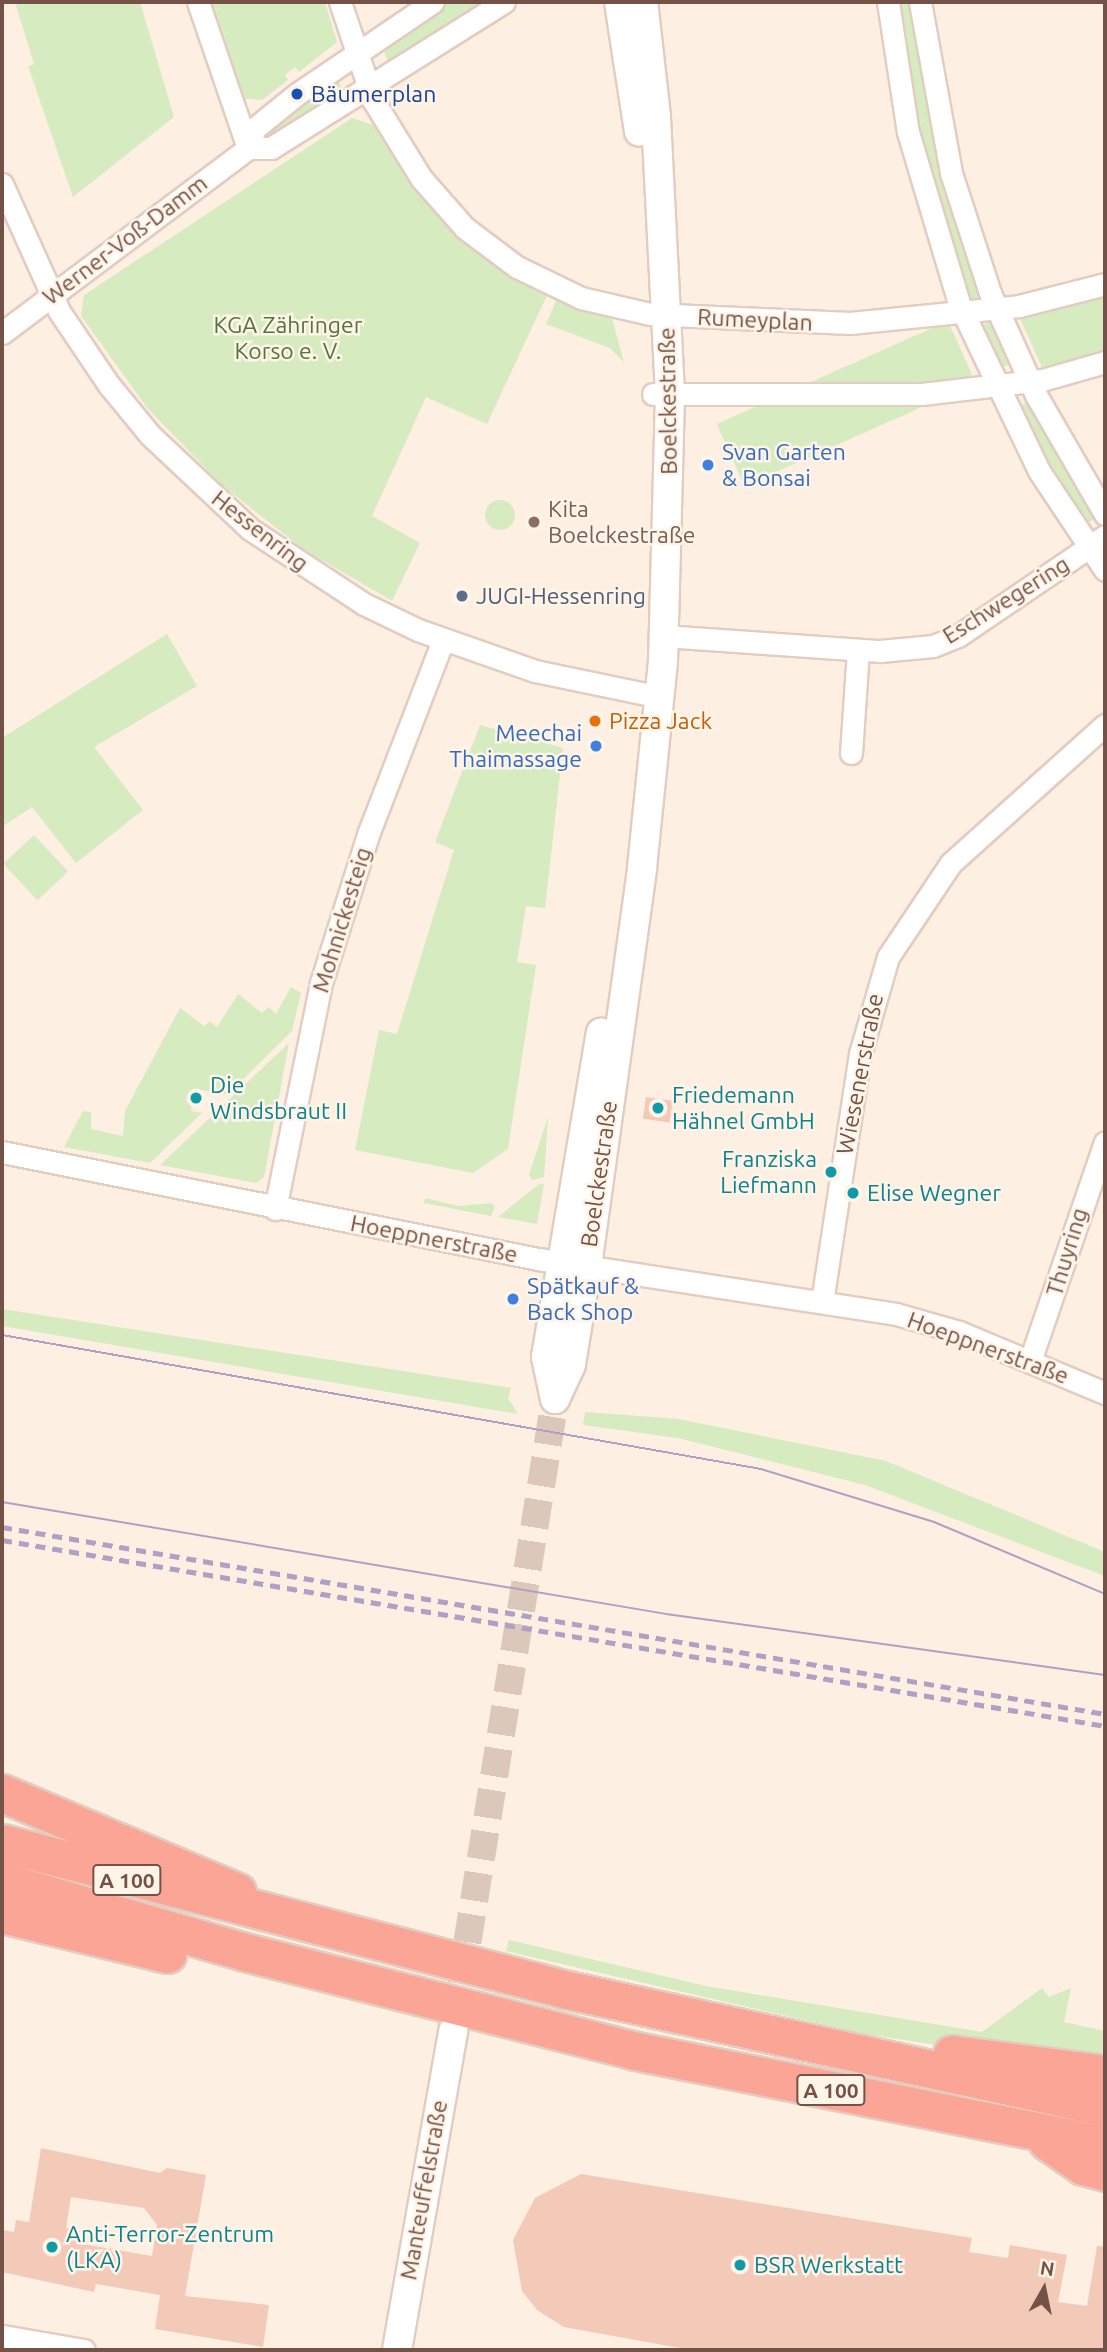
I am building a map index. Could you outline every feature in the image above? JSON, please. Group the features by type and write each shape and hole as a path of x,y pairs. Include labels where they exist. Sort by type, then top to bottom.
{"highway":[{"path":"2,1793 228,1883 254,1910"},
{"name":"A 100","path":"2,1843 254,1910 876,2061 1105,2107"},
{"name":"A 100","path":"2,1881 245,1952 631,2050 1105,2145"},
{"path":"2,1914 197,1961 245,1952"},
{"path":"876,2061 913,2048 1105,2074"},
{"path":"1031,2130 1083,2166 1105,2172"}],"main road":[{"name":"Boelckestraße","path":"619,2 639,58"},
{"name":"Boelckestraße","path":"573,1264 606,1005 652,695 664,636 662,394 659,314 639,58 643,2"},
{"name":"Boelckestraße","path":"652,695 662,394"},
{"name":"Manteuffelstraße","path":"397,2350 453,2031"}],"street":[{"path":"198,2 248,148"},
{"path":"340,2 356,51"},
{"name":"Werner-Voß-Damm","path":"2,333 248,148 256,128 356,51 433,2"},
{"name":"Werner-Voß-Damm","path":"248,148 271,148 504,2"},
{"path":"888,2 908,132 963,314 995,385 1039,471 1097,541 1105,570"},
{"path":"920,2 951,173 996,309 1029,381 1105,514"},
{"name":"Rumeyplan","path":"356,51 368,87 421,178 465,228 517,267 581,298 659,314 850,323 996,309 1105,284"},
{"name":"Hessenring","path":"2,184 51,295 150,435 250,529 364,604 443,640 535,671 652,695"},
{"path":"662,394 881,396 1029,381 1105,362"},
{"name":"Eschwegering","path":"664,636 858,650 933,646 958,636 1097,541"},
{"name":"Mohnickesteig","path":"275,1209 321,983 369,832 443,640"},
{"path":"851,753 858,650"},
{"name":"Wiesenerstraße","path":"822,1302 860,1054 888,957 951,863 1105,725"},
{"name":"Thuyring","path":"1030,1361 1105,1142"},
{"name":"Hoeppnerstraße","path":"2,1152 275,1209 573,1264 896,1314 1030,1361 1105,1393"},
{"path":"2,2336 84,2350"}],"green space":[{"path":"15,2 140,2 174,117 73,197 28,66 34,64"},
{"path":"204,2 325,2 337,42 299,72 295,67 285,75 288,80 262,100 235,98"},
{"path":"447,2 489,2 389,65 381,43"},
{"path":"894,2 914,2 983,296 966,302 924,171"},
{"path":"335,75 345,93 264,142 259,134"},
{"name":"KGA Zähringer Korso e. V.","path":"352,118 377,126 407,175 548,293 487,424 426,397 372,516 420,543 392,601 303,549 222,485 148,409 81,316 84,295"},
{"path":"1105,290 1105,357 1044,372 1017,312"},
{"path":"558,296 611,315 624,362 610,348 546,324"},
{"path":"994,320 1012,363 996,370 977,327"},
{"path":"948,321 976,383 745,486 717,424"},
{"path":"1030,400 1098,517 1082,526 1014,409"},
{"path":"500,500 506,501 514,509 514,521 506,529 500,530 494,529 486,521 485,515 486,509 494,501"},
{"path":"167,634 197,686 94,747 143,810 76,863 32,807 2,827 2,738"},
{"path":"480,725 563,748 545,908 526,906 517,962 536,965 508,1149 473,1173 355,1150 379,1030 397,1034 454,850 435,842"},
{"path":"34,835 68,872 37,900 3,864"},
{"path":"291,987 301,993 292,1031 227,1095 195,1089 191,1111 202,1113 150,1163 64,1147 83,1111 91,1112 91,1129 123,1136 125,1111 180,1008 204,1026 210,1021 217,1027 238,994 262,1013 269,1007 276,1014"},
{"path":"289,1043 264,1177 256,1183 160,1165"},
{"path":"548,1117 544,1177 532,1180 529,1175"},
{"path":"539,1184 544,1184 537,1224 498,1217"},
{"path":"425,1198 458,1206 492,1203 495,1207 491,1216 424,1203"},
{"path":"2,1309 511,1388 508,1398 518,1414 2,1326"},
{"path":"585,1412 678,1419 886,1461 1105,1552 1105,1576 865,1485 678,1438 583,1425"},
{"path":"509,1940 706,1986 982,2032 1042,1988 1049,1997 1071,1988 1064,2022 1105,2031 1105,2070 864,2034 506,1951"}],"building":[{"name":"Friedemann Hähnel GmbH","path":"646,1097 673,1101 670,1123 643,1119"},
{"name":"Anti-Terror-Zentrum (LKA)","path":"41,2148 160,2173 167,2168 206,2175 185,2296 269,2305 263,2347 155,2329 160,2295 96,2284 94,2292 2,2272 2,2230 14,2232 16,2220 29,2222","holes":["71,2197 144,2208 157,2225 152,2256 77,2243 80,2231 66,2228"]},
{"name":"BSR Werkstatt","path":"581,2174 972,2238 969,2252 1008,2258 1010,2245 1067,2255 1058,2302 1087,2306 1097,2246 1105,2247 1105,2350 691,2350 564,2327 537,2310 522,2291 513,2240 535,2198"}],"tunnel":[{"path":"454,2025 555,1399"}],"tram line":[{"path":"2,1335 761,1469 934,1522 1105,1594"},
{"path":"2,1502 666,1614 1105,1675"}],"railway":[{"path":"2,1527 1105,1714"},
{"path":"2,1540 1105,1726"}],"place":[{"name":"Bäumerplan","path":"297,94"},
{"name":"Svan Garten & Bonsai","path":"708,465"},
{"name":"Kita Boelckestraße","path":"534,522"},
{"name":"JUGI-Hessenring","path":"462,596"},
{"name":"Pizza Jack","path":"595,721"},
{"name":"Meechai Thaimassage","path":"596,746"},
{"name":"Die Windsbraut II","path":"196,1098"},
{"name":"Friedemann Hähnel GmbH","path":"658,1108"},
{"name":"Franziska Liefmann","path":"831,1172"},
{"name":"Elise Wegner","path":"853,1193"},
{"name":"Spätkauf & Back Shop","path":"513,1299"},
{"name":"Anti-Terror-Zentrum (LKA)","path":"52,2247"},
{"name":"BSR Werkstatt","path":"740,2265"}]}
